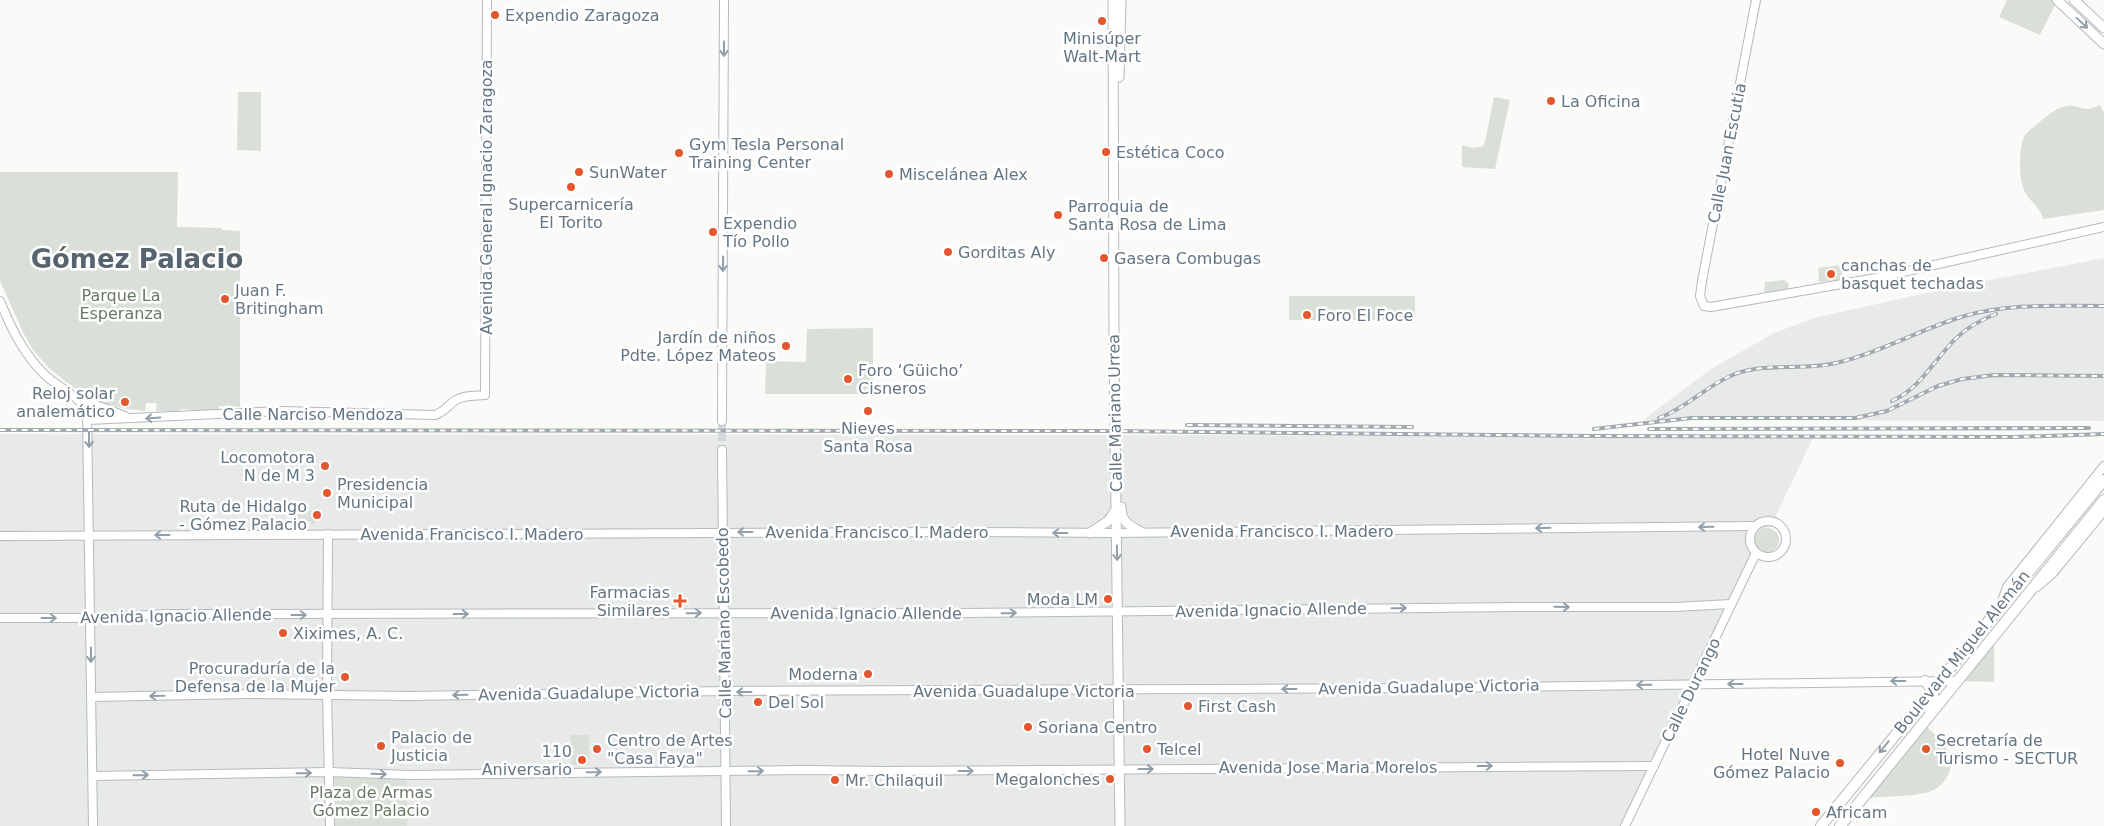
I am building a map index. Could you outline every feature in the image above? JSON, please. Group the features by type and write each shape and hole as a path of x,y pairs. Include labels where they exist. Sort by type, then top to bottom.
{"highway":[{"name":"Boulevard Miguel Alemán","path":"1840,826 1926,720 1941,684 1950,669 2104,480"},
{"name":"Boulevard Miguel Alemán","path":"1821,826 1941,684 2027,595 2104,500"},
{"path":"1926,720 1941,684"}],"main road":[{"name":"Avenida General Ignacio Zaragoza","path":"485,394 487,0"},
{"path":"722,421 724,0"},
{"name":"Calle Mariano Urrea","path":"1113,0 1116,533 1120,826"},
{"name":"Calle Mariano Urrea","path":"1121,0 1118,95 1121,517 1132,528 1141,532"},
{"path":"1121,16 1125,0"},
{"name":"Calle Juan Escutia","path":"1756,0 1702,281 1700,296 1704,306 1711,308 1876,278 2104,227"},
{"path":"2057,0 2104,44"},
{"path":"2074,0 2104,28"},
{"path":"0,301 11,328 31,360 56,384 86,408 88,420 94,826"},
{"name":"Calle Narciso Mendoza","path":"88,420 281,411 435,415 444,411 456,400 466,396 485,394"},
{"name":"Calle Narciso Mendoza","path":"74,397 112,413 135,419"},
{"name":"Calle Mariano Escobedo","path":"722,450 726,826"},
{"path":"2001,605 2007,588 2104,466"},
{"path":"1090,533 1108,521 1113,515 1116,506"},
{"path":"2027,595 2047,580 2104,511"},
{"path":"1764,520 1776,522 1784,529 1786,541 1782,551 1772,557 1760,556 1756,553 1752,548 1749,537 1754,526 1764,520"},
{"name":"Avenida Francisco I. Madero","path":"0,536 1116,533 1754,526"},
{"path":"328,534 327,694 330,826"},
{"name":"Calle Durango","path":"1625,826 1756,553"},
{"name":"Avenida Ignacio Allende","path":"0,618 91,618 170,614 1118,612 1665,607 1731,604"},
{"name":"Avenida Guadalupe Victoria","path":"92,697 327,694 409,696 1693,684 1941,684"},
{"name":"Avenida Jose Maria Morelos","path":"93,776 330,772 410,775 806,770 1654,766"}],"shaded area":[{"path":"2104,258 2104,421 1643,420 1711,369 1774,333 1814,318 1949,288"},
{"path":"0,434 1814,436 1627,826 0,826"}],"green space":[{"path":"2007,0 2057,1 2040,35 1999,17"},
{"path":"238,92 261,92 261,151 237,150"},
{"path":"1494,97 1510,100 1495,169 1462,167 1462,145 1474,148 1483,146 1485,142"},
{"path":"2100,105 2104,113 2104,210 2043,219 2039,210 2027,196 2022,182 2020,160 2023,139 2032,128 2060,108 2072,106 2089,109"},
{"name":"Parque La Esperanza","path":"0,172 178,172 177,227 222,228 222,230 240,231 240,407 219,406 218,412 182,409 175,412 156,411 157,403 146,403 145,411 121,408 94,400 95,397 87,397 49,368 33,350 0,281"},
{"name":"canchas de basquet techadas","path":"1841,265 1843,279 1819,282 1818,268"},
{"path":"1784,280 1789,284 1788,290 1764,294 1765,282"},
{"path":"1289,296 1415,296 1415,320 1289,320"},
{"path":"873,328 873,394 765,394 766,361 806,362 807,329"},
{"path":"298,504 306,504 306,511 316,511 316,524 311,524 311,521 305,521 305,525 298,525"},
{"path":"1767,528 1775,532 1779,540 1775,548 1767,552 1759,548 1755,540 1759,532"},
{"path":"1994,638 1994,682 1960,681"},
{"path":"1925,725 1947,748 1950,755 1950,769 1944,782 1932,791 1925,793 1866,798"},
{"path":"571,735 589,735 589,765 571,765"},
{"name":"Plaza de Armas Gómez Palacio","path":"335,777 407,777 407,826 335,826"}],"tunnel":[{"path":"722,421 722,450"}],"railway":[{"path":"1659,418 1679,408 1715,384 1747,370 1836,363 1868,353 1945,322 1996,309 2032,306 2104,306"},
{"path":"1892,401 1916,384 1958,337 1976,324 1996,314"},
{"path":"1594,429 1691,418 1855,418 1887,411 1938,386 1962,379 1995,375 2104,376"},
{"path":"1187,425 1412,427"},
{"path":"1649,429 2089,428"},
{"path":"0,430 1111,431 1594,436 2015,437 2104,434"}],"place":[{"name":"Expendio Zaragoza","path":"495,15"},
{"name":"Minisúper Walt-Mart","path":"1102,21"},
{"name":"La Oficina","path":"1551,101"},
{"name":"Estética Coco","path":"1106,152"},
{"name":"Gym Tesla Personal Training Center","path":"679,153"},
{"name":"SunWater","path":"579,172"},
{"name":"Miscelánea Alex","path":"889,174"},
{"name":"Supercarnicería El Torito","path":"571,187"},
{"name":"Parroquia de Santa Rosa de Lima","path":"1058,215"},
{"name":"Expendio Tío Pollo","path":"713,232"},
{"name":"Gorditas Aly","path":"948,252"},
{"name":"Gasera Combugas","path":"1104,258"},
{"name":"canchas de basquet techadas","path":"1831,274"},
{"name":"Juan F. Britingham","path":"225,299"},
{"name":"Foro El Foce","path":"1307,315"},
{"name":"Jardín de niños Pdte. López Mateos","path":"786,346"},
{"name":"Foro ‘Güicho’ Cisneros","path":"848,379"},
{"name":"Reloj solar analemático","path":"125,402"},
{"name":"Nieves Santa Rosa","path":"868,411"},
{"name":"Locomotora N de M 3","path":"325,466"},
{"name":"Presidencia Municipal","path":"327,493"},
{"name":"Ruta de Hidalgo - Gómez Palacio","path":"317,515"},
{"name":"Moda LM","path":"1108,599"},
{"name":"Farmacias Similares","path":"680,601"},
{"name":"Xiximes, A. C.","path":"283,633"},
{"name":"Moderna","path":"868,674"},
{"name":"Procuraduría de la Defensa de la Mujer","path":"345,677"},
{"name":"Del Sol","path":"758,702"},
{"name":"First Cash","path":"1188,706"},
{"name":"Soriana Centro","path":"1028,727"},
{"name":"Palacio de Justicia","path":"381,746"},
{"name":"Centro de Artes \"Casa Faya\"","path":"597,749"},
{"name":"Telcel","path":"1147,749"},
{"name":"Secretaría de Turismo - SECTUR","path":"1926,749"},
{"name":"110 Aniversario","path":"582,760"},
{"name":"Hotel Nuve Gómez Palacio","path":"1840,763"},
{"name":"Megalonches","path":"1110,779"},
{"name":"Mr. Chilaquil","path":"835,780"},
{"name":"Africam","path":"1816,812"}],"district":[{"name":"Gómez Palacio","path":"137,259"}]}
